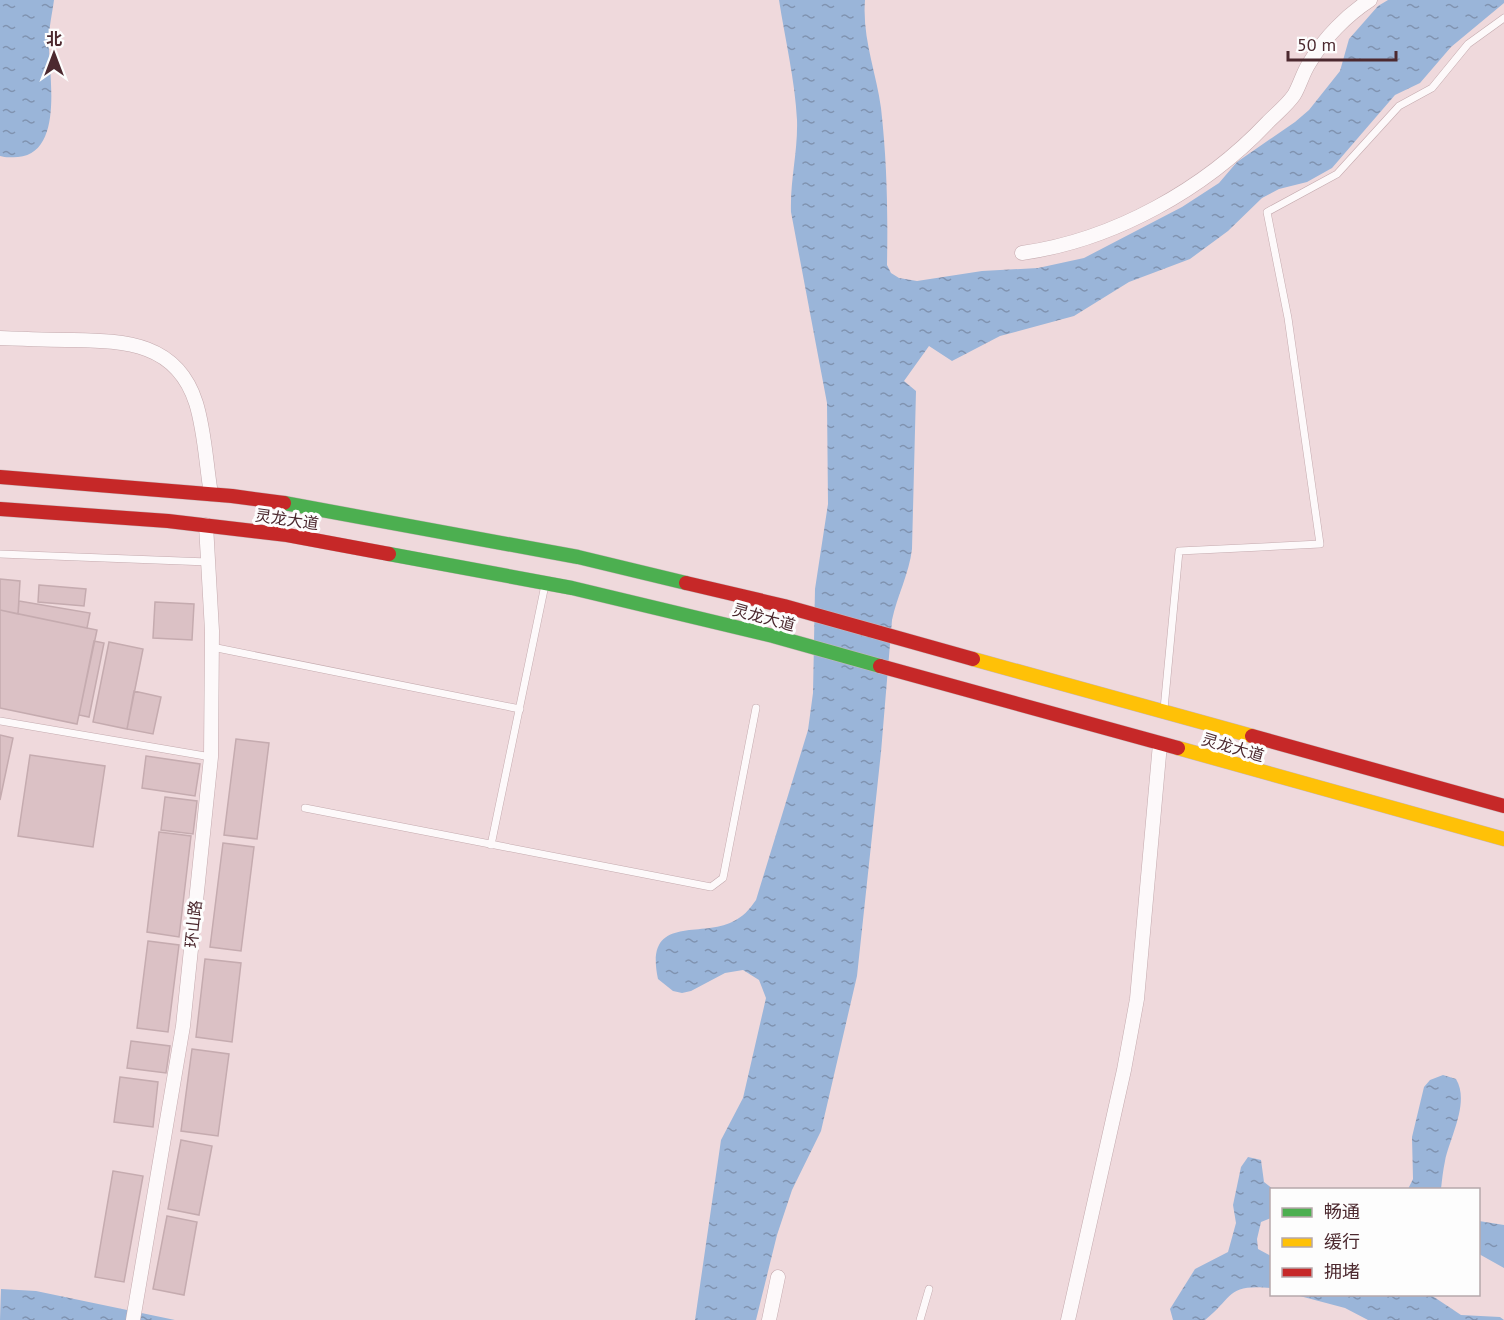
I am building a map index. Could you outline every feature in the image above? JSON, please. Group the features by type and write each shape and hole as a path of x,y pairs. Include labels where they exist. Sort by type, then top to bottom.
{"main road":[{"path":"0,466 159,488"},
{"name":"灵龙大道","path":"0,477 159,488 292,504 579,557 784,606 1504,806"},
{"name":"灵龙大道","path":"0,508 206,525 324,541 546,583 785,639 1504,839"},
{"path":"0,522 36,523 125,517"}],"street":[{"path":"1022,253 1069,244 1112,229 1192,185 1240,152 1294,95 1320,47 1357,8 1370,0"},
{"path":"0,338 124,342 146,348 167,360 183,376 197,404 211,494"},
{"name":"环山路","path":"133,1320 183,1026 211,757 212,648 206,525"},
{"path":"1068,1320 1124,1070 1135,1008 1146,923 1160,744"},
{"path":"769,1320 778,1277"}],"lane":[{"path":"1164,712 1168,691 1179,551 1320,544 1288,318 1267,212 1337,174 1399,106 1432,88 1468,44 1504,18"},
{"path":"0,554 208,562"},
{"path":"491,845 546,583"},
{"path":"212,648 520,709"},
{"path":"305,808 705,888 716,885 723,878 756,708"},
{"path":"0,720 211,757"},
{"path":"920,1320 929,1289"}],"water":[{"path":"0,0 54,0 49,35 51,111 48,128 42,142 33,152 18,157 0,156"},
{"path":"779,0 865,0 866,28 883,128 887,186 887,265 891,273 899,278 917,281 982,271 1038,268 1084,258 1182,207 1219,183 1237,162 1309,110 1340,71 1349,39 1378,6 1388,0 1504,0 1504,3 1451,47 1420,83 1395,95 1332,168 1307,182 1279,189 1262,198 1228,231 1190,259 1129,282 1074,316 1000,336 952,361 929,346 904,381 916,391 912,549 892,620 881,752 857,976 821,1131 792,1190 777,1235 756,1320 695,1320 721,1140 743,1098 766,998 759,980 743,970 725,973 691,991 682,993 673,991 658,979 656,959 659,945 667,937 678,932 732,922 746,913 756,900 808,730 813,693 815,589 828,504 827,403 791,212 797,120"},
{"path":"1443,1075 1456,1079 1461,1098 1458,1120 1445,1161 1441,1188 1408,1188 1413,1179 1412,1137 1424,1087 1430,1080"},
{"path":"1248,1157 1261,1160 1264,1182 1272,1188 1270,1218 1261,1222 1257,1239 1258,1249 1270,1255 1270,1288 1256,1287 1238,1290 1205,1320 1173,1320 1170,1309 1195,1269 1228,1252 1236,1223 1233,1205 1241,1167"},
{"path":"1480,1221 1504,1225 1504,1268 1480,1255"},
{"path":"1,1289 36,1291 175,1320 0,1320"},
{"path":"1300,1296 1432,1296 1461,1315 1500,1317 1504,1320 1368,1320 1345,1308"}],"building":[{"path":"0,579 20,581 18,614 0,610"},
{"path":"39,585 86,589 84,606 38,602"},
{"path":"19,601 90,613 87,628 18,614"},
{"path":"155,602 194,604 192,640 153,638"},
{"path":"0,610 97,630 77,724 0,708"},
{"path":"94,641 104,643 89,717 79,715"},
{"path":"109,642 143,649 127,729 93,722"},
{"path":"134,691 161,697 153,734 127,729"},
{"path":"0,735 13,738 0,800"},
{"path":"236,739 269,743 257,839 224,835"},
{"path":"30,755 105,766 93,847 18,836"},
{"path":"146,756 200,764 195,796 142,788"},
{"path":"165,797 197,801 193,834 161,830"},
{"path":"159,832 191,836 179,937 147,932"},
{"path":"223,843 254,847 241,951 210,947"},
{"path":"148,941 179,945 168,1032 137,1028"},
{"path":"205,959 241,963 232,1042 196,1037"},
{"path":"131,1041 170,1046 166,1073 127,1068"},
{"path":"192,1049 229,1054 218,1136 181,1131"},
{"path":"120,1077 158,1082 153,1127 114,1122"},
{"path":"181,1140 212,1146 199,1215 168,1209"},
{"path":"113,1171 143,1176 124,1282 95,1277"},
{"path":"167,1216 197,1222 184,1295 153,1289"}],"traffic: fast":[{"path":"284,503 578,557 686,583"},
{"path":"389,554 572,588 773,636 880,666"}],"traffic: slow":[{"path":"973,659 1252,736"},
{"path":"1178,748 1504,839"}],"traffic: jam":[{"path":"0,477 232,496 284,503"},
{"path":"0,509 168,521 287,535 389,554"},
{"path":"686,583 784,606 973,659"},
{"path":"880,666 1178,748"},
{"path":"1252,736 1504,806"}]}
